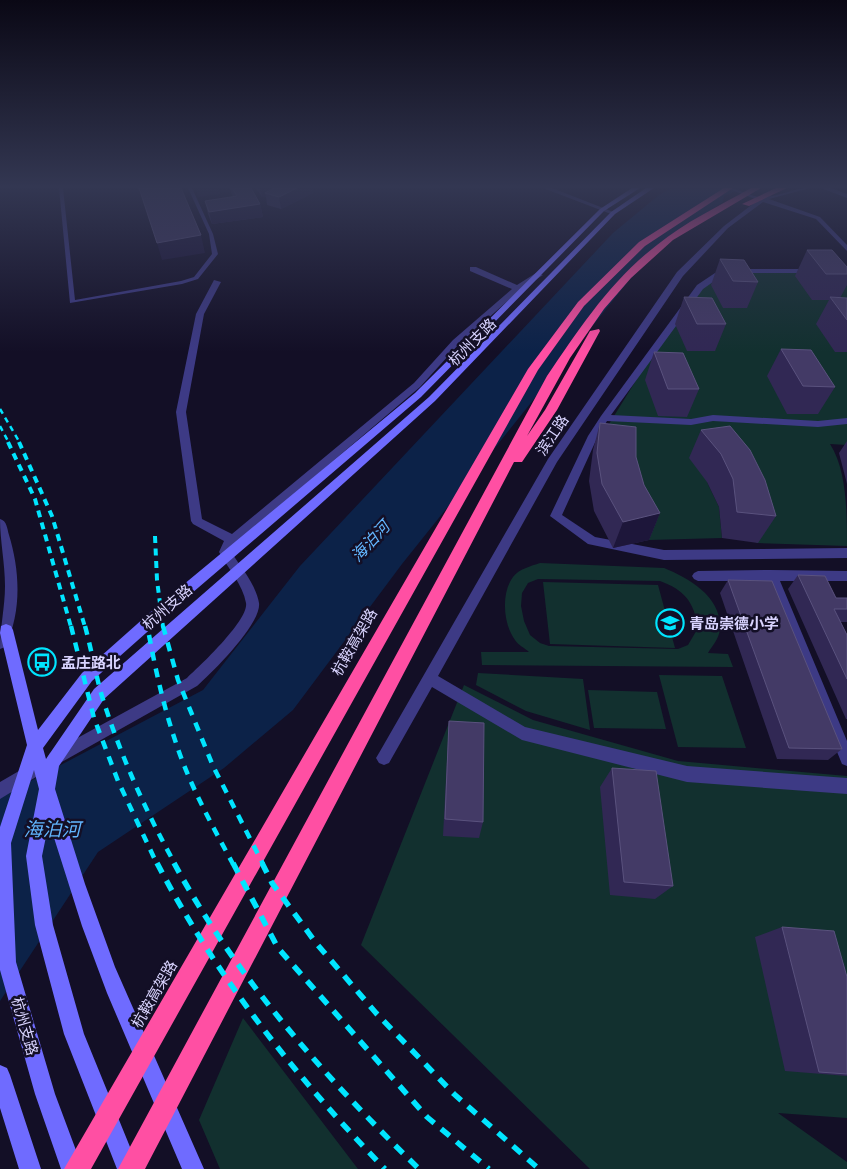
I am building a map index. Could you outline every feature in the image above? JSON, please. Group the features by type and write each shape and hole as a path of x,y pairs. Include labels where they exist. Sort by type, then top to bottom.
{"highway":[{"path":"524,384 550,334 585,288 634,243"},
{"name":"杭鞍高架路","path":"77,1169 524,384 581,304 644,243"},
{"path":"129,1169 553,376 598,308 634,270 660,246 667,243"},
{"path":"468,536 551,410 591,336 627,288 663,253 681,243"}],"main road":[{"path":"539,275 570,243"},
{"name":"杭州支路","path":"72,1169 45,1094 7,962 3,843 33,749 87,677 166,607 418,396 520,296 580,243"},
{"name":"杭州支路","path":"129,1169 74,1034 44,925 34,856 52,763 99,694 432,399 520,296"},
{"path":"3,637 66,849 106,968 193,1169"},
{"path":"0,1075 30,1169"}],"street":[{"name":"滨江路","path":"384,758 552,461 680,274 711,243"},
{"path":"472,270 520,296"},
{"path":"847,270 746,271 718,275 700,287 604,418 593,436 556,516 592,541 664,555 847,553"},
{"path":"0,791 10,783 192,682 207,669 248,620 253,606 250,594 225,552 228,544 417,385 456,342 520,296 539,275"},
{"path":"217,282 200,314 181,412 197,521 233,540"},
{"path":"604,418 690,422 713,418 818,424 847,421"},
{"path":"0,523 7,544 12,601 3,637"},
{"path":"698,576 847,576"},
{"path":"771,576 847,759"},
{"path":"430,678 522,734 687,774 847,786"}],"lane":[{"path":"66,243 72,302 196,278 215,254 213,243"}],"green space":[{"path":"747,271 847,272 847,445 830,444 836,454 843,479 847,546 756,543 749,507 707,482 719,507 722,538 649,540 593,450 643,369 700,287 718,275"},
{"path":"540,563 664,568 684,577 702,590 716,607 720,629 717,639 708,653 728,654 733,667 482,665 481,652 529,652 516,642 511,633 506,617 505,600 513,577 522,570","holes":["538,579 660,581 676,588 682,593 694,611 698,628 688,645 678,649 549,646 540,643 530,635 524,621 521,606 522,593 528,583"]},
{"path":"543,582 658,585 675,648 550,644"},
{"path":"478,673 583,679 590,730 526,711 476,685"},
{"path":"659,675 722,676 746,748 678,747"},
{"path":"464,685 533,720 678,761 847,776 847,1118 778,1113 847,1162 847,1169 590,1169 361,945"},
{"path":"588,690 657,692 666,729 594,728"},
{"path":"243,1018 358,1169 220,1169 199,1120"}],"water":[{"name":"海泊河","path":"604,243 667,243 630,279 402,564 293,710 224,768 98,852 0,1001 0,797 203,690 300,566"}],"building":[{"path":"807,250 832,250 847,267 847,274 826,274"},
{"path":"720,259 744,260 758,282 733,281"},
{"path":"684,297 712,298 726,324 697,324"},
{"path":"830,297 847,298 847,320"},
{"path":"781,349 811,350 835,387 803,386"},
{"path":"654,352 683,353 699,389 668,389"},
{"path":"600,423 636,427 636,457 644,485 660,513 623,522 602,484 597,453"},
{"path":"730,426 750,450 765,480 776,516 737,512 733,479 721,454 701,430"},
{"path":"798,575 825,576 836,598 847,598 847,609 834,609 847,635 847,679"},
{"path":"728,580 772,581 842,749 789,748"},
{"path":"449,721 484,723 483,822 445,819"},
{"path":"612,768 656,771 673,886 624,882"},
{"path":"782,927 834,931 847,977 847,1074 819,1072"}],"railway":[{"path":"0,409 20,443"},
{"path":"0,426 9,443"},
{"path":"8,442 35,499 71,627"},
{"path":"19,442 52,516 85,627"},
{"path":"155,536 157,580 163,627"},
{"path":"71,626 94,718 118,781 157,864"},
{"path":"85,626 101,693 124,759 153,823 175,864"},
{"path":"163,626 178,680 213,766 263,864"},
{"path":"149,635 164,703 182,759 202,805 233,864"},
{"path":"157,863 205,946 260,1024 320,1098 385,1169"},
{"path":"174,863 199,906 254,987 350,1099 419,1169"},
{"path":"233,863 278,948 427,1117 489,1169"},
{"path":"262,863 272,883 316,943 376,1013 454,1094 539,1169"}],"place":[{"name":"青岛崇德小学","path":"670,623"},
{"name":"孟庄路北","path":"42,662"}]}
